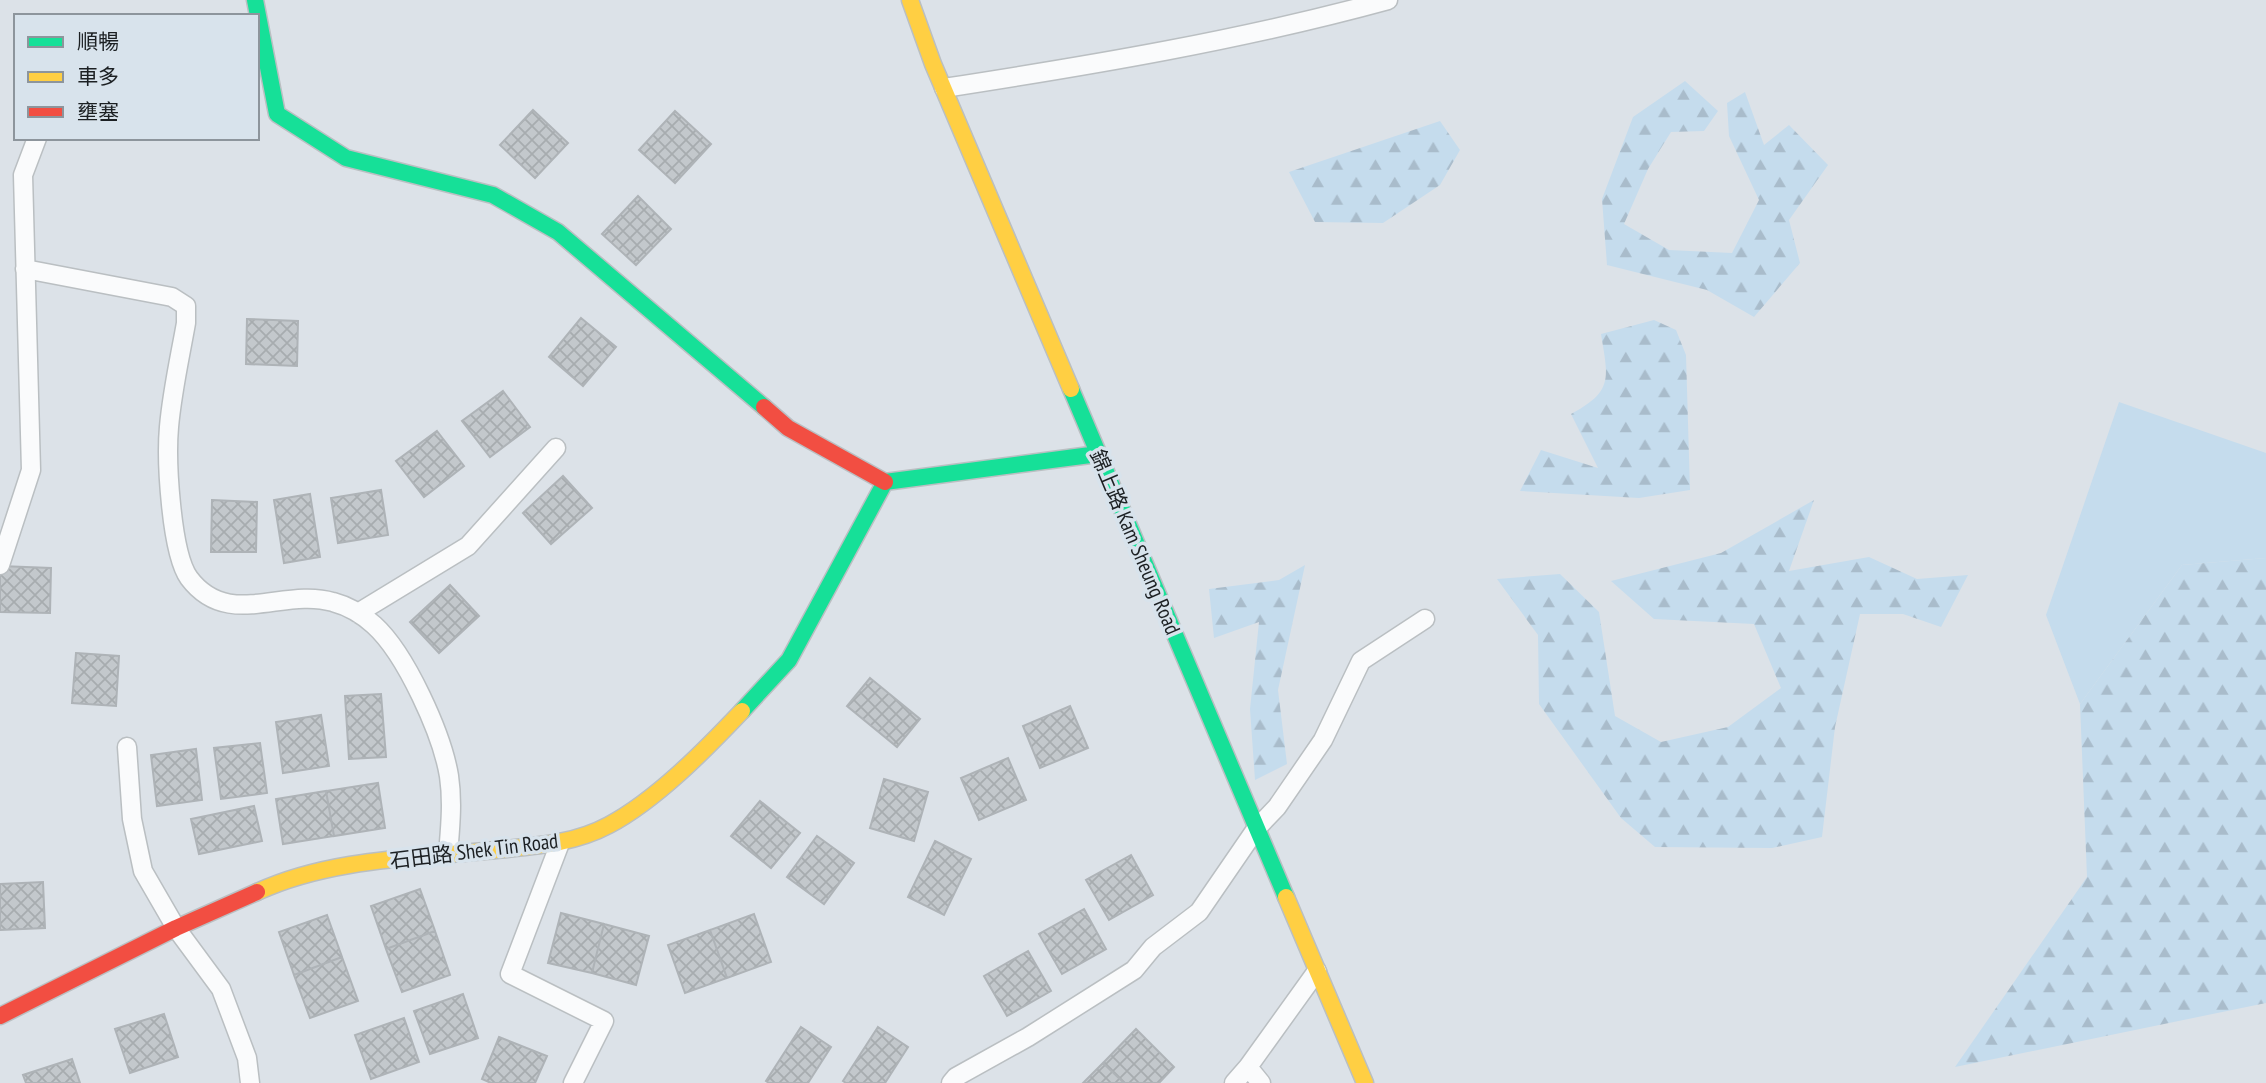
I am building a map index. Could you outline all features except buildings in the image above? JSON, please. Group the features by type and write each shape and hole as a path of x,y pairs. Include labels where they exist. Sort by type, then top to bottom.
{"street":[{"name":"錦上路 Kam Sheung Road","path":"910,0 944,88 1365,1083"},
{"path":"259,21 277,114 346,158 493,195 558,232 788,428 885,482 1098,454"},
{"name":"石田路 Shek Tin Road","path":"0,1016 176,928 269,886 322,870 560,843 608,826 642,804 713,742 789,660 885,482"}],"lane":[{"path":"944,88 1131,59 1335,15 1388,0"},
{"path":"0,565 31,470 23,175 36,140"},
{"path":"25,269 172,297 186,306 186,323 169,428 174,536 180,562 201,591 221,602 246,606 316,598 334,602 358,613 376,627 417,690 439,738 449,776 452,814 448,855"},
{"path":"358,613 468,546 556,448"},
{"path":"951,1083 956,1077 1028,1037 1133,970 1153,947 1199,912 1256,829 1277,807 1323,740 1361,661 1426,618"},
{"path":"127,747 132,819 143,872 176,928 221,989 247,1058 250,1083"},
{"path":"560,843 510,974 604,1021 573,1083"},
{"path":"1234,1083 1248,1068 1317,971"},
{"path":"1248,1068 1261,1083"}],"green space":[{"path":"1685,81 1718,111 1704,131 1671,132 1648,169 1624,224 1669,250 1732,253 1759,200 1729,136 1727,103 1745,92 1764,145 1789,125 1828,165 1789,220 1800,263 1754,317 1707,290 1607,265 1602,199 1633,117"},
{"path":"1440,121 1460,150 1440,185 1383,223 1315,222 1289,172"},
{"path":"1654,320 1676,330 1686,355 1690,490 1639,498 1520,491 1541,450 1598,468 1571,414 1595,398 1605,382 1601,334"},
{"path":"2119,402 2266,453 2266,558 2182,565 2080,704 2046,615"},
{"path":"1814,500 1789,571 1869,557 1917,579 1968,575 1941,627 1903,614 1860,614 1835,727 1822,837 1772,848 1655,847 1621,818 1539,704 1538,635 1497,579 1560,574 1599,612 1615,716 1661,742 1728,727 1781,688 1754,624 1654,619 1611,581 1721,553"},
{"path":"2266,558 2266,1003 1955,1067 2087,877 2080,704 2182,565"},
{"path":"1305,565 1278,690 1287,764 1255,780 1250,709 1259,622 1214,638 1209,589 1279,580"}],"traffic: fast":[{"path":"255,0 258,14"},
{"path":"259,21 277,114 346,158 493,195 558,232 764,407"},
{"path":"1071,389 1286,897"},
{"path":"742,711 789,660 885,482 1098,454"}],"traffic: slow":[{"path":"910,0 933,64 1071,389"},
{"path":"257,892 314,872 344,866 539,845 596,831 627,815 662,788 742,711"},
{"path":"1286,897 1365,1083"}],"traffic: jam":[{"path":"764,407 788,428 885,482"},
{"path":"0,1016 176,928 257,892"}]}
